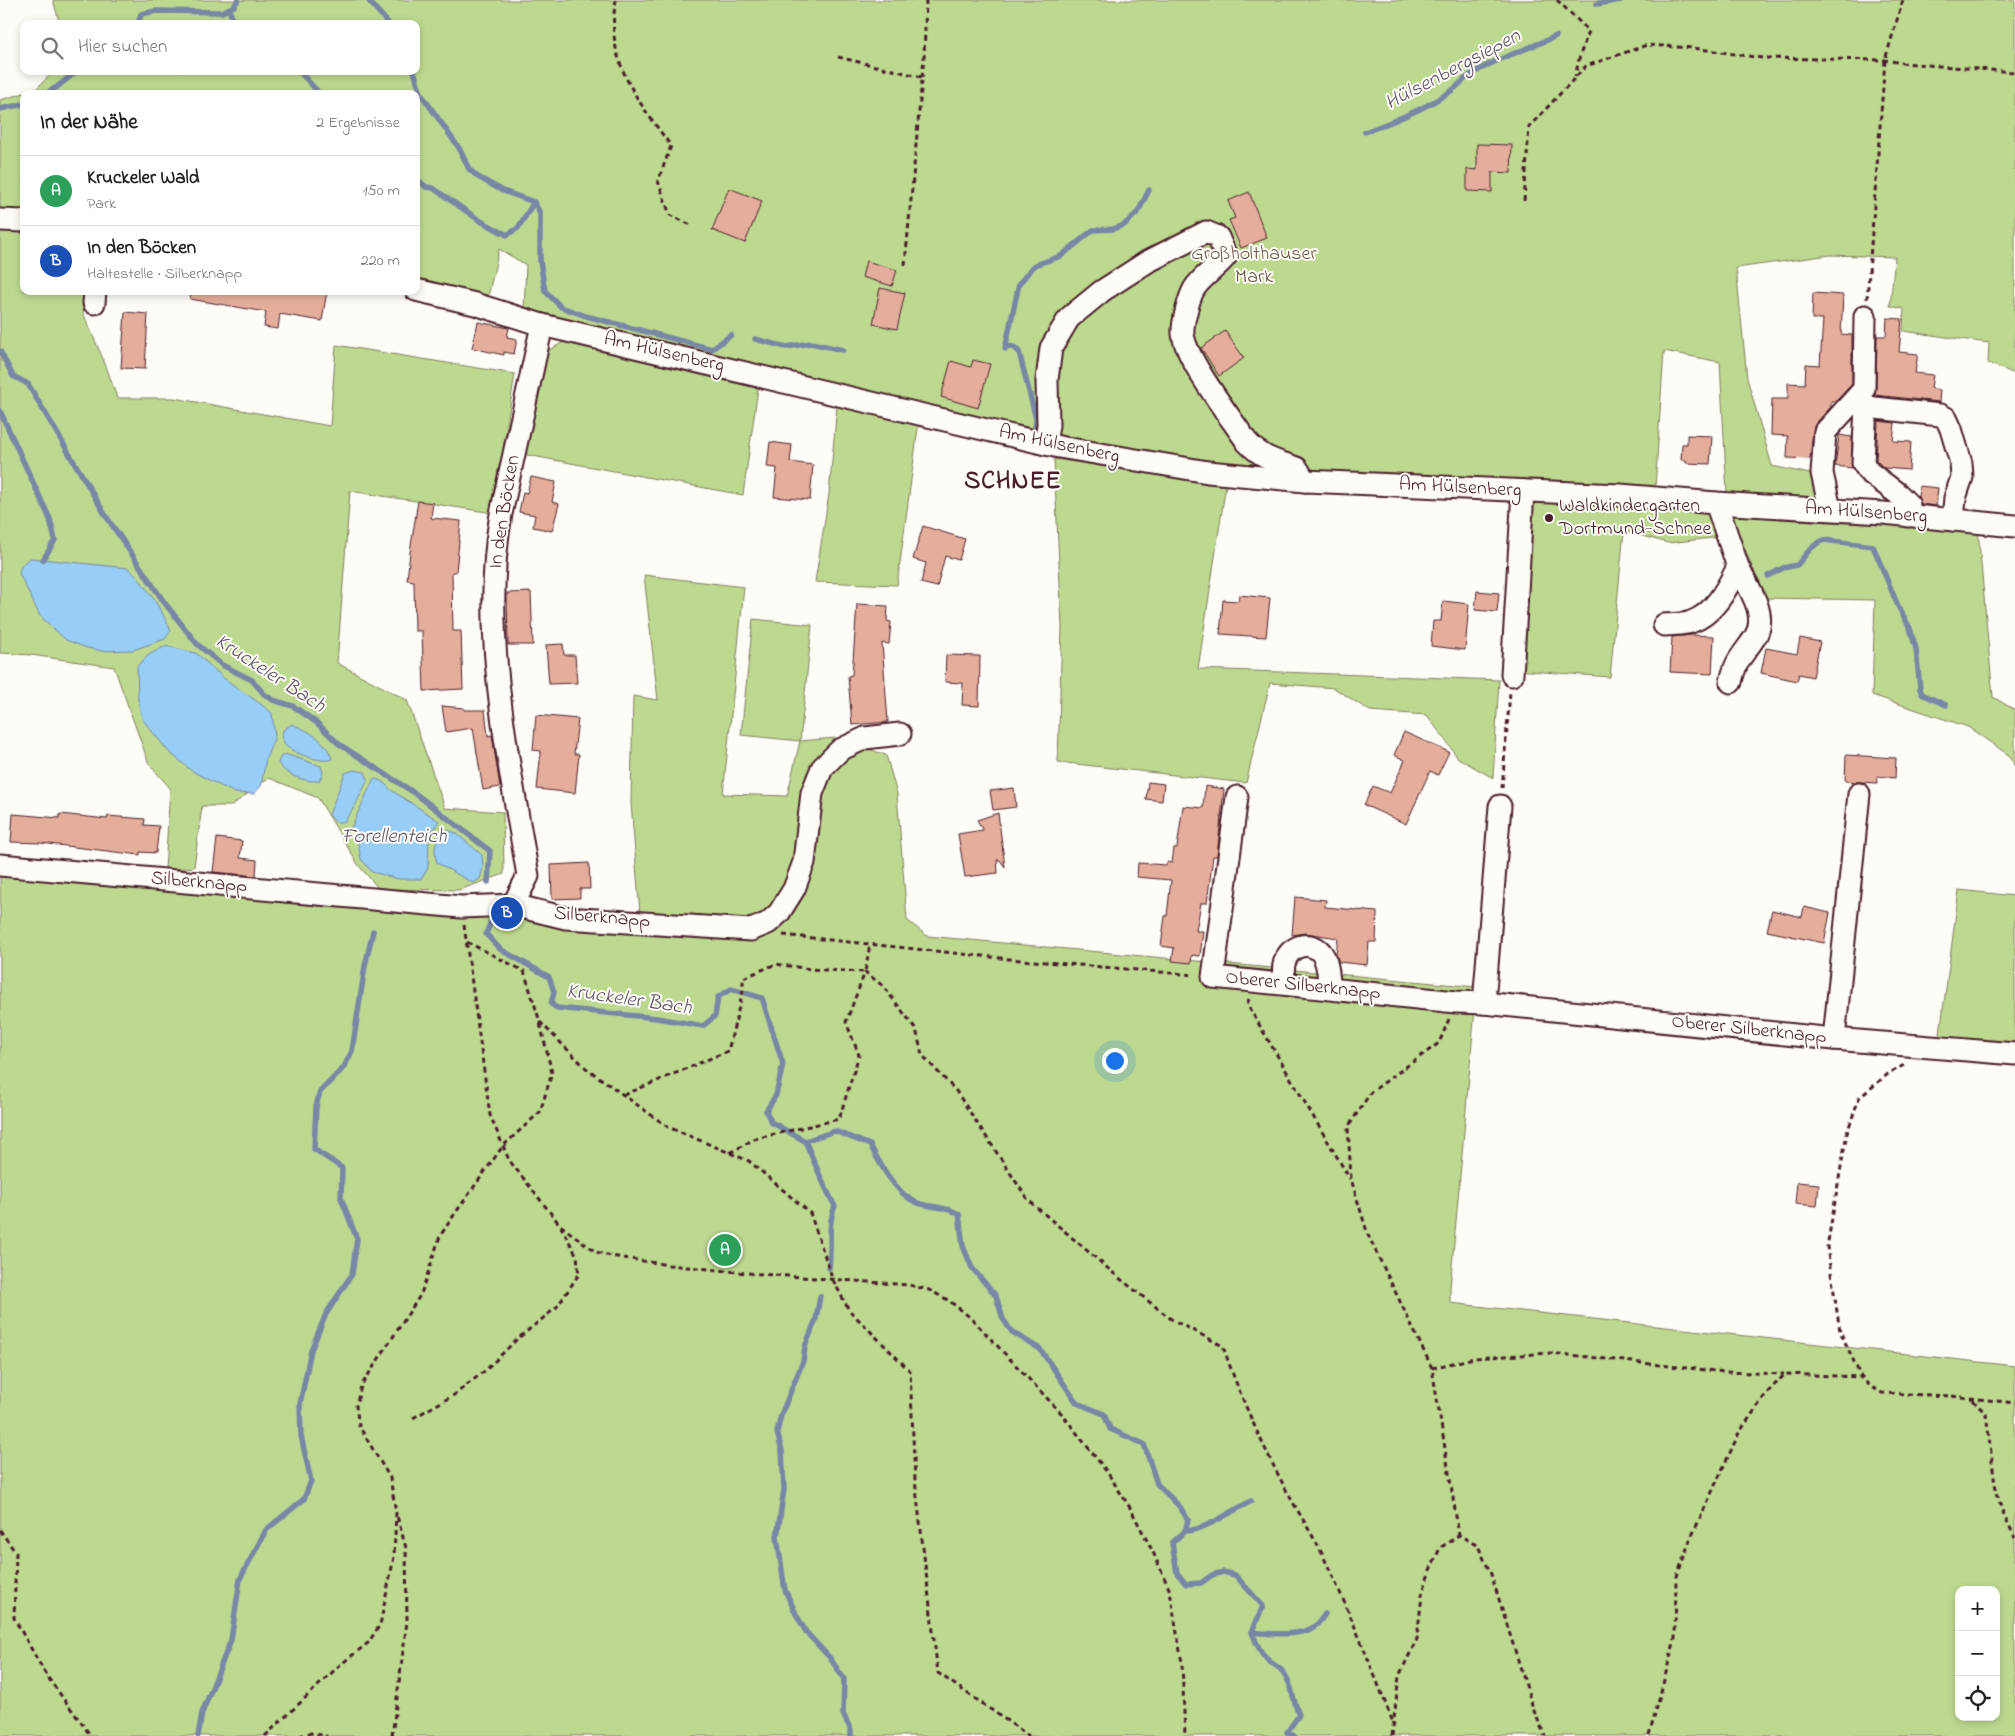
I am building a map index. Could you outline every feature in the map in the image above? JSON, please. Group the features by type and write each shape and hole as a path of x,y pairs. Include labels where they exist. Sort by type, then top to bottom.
{"street":[{"path":"0,220 20,221"},
{"path":"1044,444 1048,425 1048,380 1052,348 1069,318 1102,291 1148,262 1206,232 1218,237 1226,256 1219,265 1204,277 1194,290 1183,333 1190,355 1247,442 1258,454 1297,468 1305,481"},
{"name":"Am Hülsenberg","path":"420,291 475,304 542,325 1044,444 1198,471 1305,481 1620,495 1908,516 2015,526"},
{"path":"1865,316 1863,463 1869,472 1909,505 1908,516"},
{"name":"In den Böcken","path":"513,905 528,876 497,678 494,582 501,514 542,325"},
{"path":"1830,510 1822,473 1825,432 1863,400"},
{"path":"1863,400 1940,415 1946,418 1961,463 1962,477 1955,498 1953,520"},
{"path":"1512,675 1523,491"},
{"path":"1716,503 1738,567 1756,604 1760,622 1756,636 1735,666 1731,682"},
{"path":"1664,625 1691,622 1711,610 1725,592 1738,567"},
{"path":"751,930 768,924 779,913 794,889 804,862 812,793 822,768 840,750 865,738 900,734"},
{"path":"1834,1039 1859,794"},
{"name":"Oberer Silberknapp","path":"1237,797 1213,977 1834,1039 2015,1054"},
{"path":"1484,1003 1500,806"},
{"name":"Silberknapp","path":"0,864 461,907 513,905 566,918 751,930"},
{"path":"1286,984 1283,974 1285,961 1293,949 1302,946 1320,951 1324,958 1329,988"}],"path":[{"path":"616,0 614,35 619,60 635,97 671,146 658,182 670,215 694,226"},
{"path":"905,265 922,77 926,0"},
{"path":"1557,0 1589,31 1580,54 1575,78"},
{"path":"1865,316 1885,60 1903,0"},
{"path":"1524,201 1529,127 1586,66 1647,45 1693,48 1762,58 1885,60 2015,72"},
{"path":"838,57 922,77"},
{"path":"1500,806 1512,675"},
{"path":"751,930 1010,959 1213,977"},
{"path":"392,1736 407,1621 406,1548 396,1512 390,1478 359,1426 356,1406 361,1386 421,1294 440,1236 503,1146 540,1112 552,1073 540,1022 524,971 466,941 490,1115 503,1146 509,1160 560,1225 576,1256 579,1274 557,1307 516,1340 486,1370 454,1395 413,1418"},
{"path":"730,1153 754,1139 839,1119 859,1055 846,1022 865,972 870,944"},
{"path":"623,1095 728,1051 743,991 744,978 776,964 810,969 865,972 883,986 916,1029 922,1054 956,1092 1028,1200 1118,1277 1171,1319 1223,1346 1238,1390 1259,1436 1327,1564 1394,1726"},
{"path":"1254,981 1247,1004 1351,1179"},
{"path":"1456,1002 1438,1043 1371,1092 1348,1127 1351,1179 1368,1235 1432,1368 1459,1535"},
{"path":"540,1022 586,1068 668,1127 749,1161 810,1213 833,1280 849,1310 910,1371 915,1480 938,1673 1029,1736"},
{"path":"1935,1047 1888,1074 1859,1098 1846,1133 1827,1247 1840,1331 1861,1377 1870,1386 1882,1393 1951,1396 2015,1403"},
{"path":"560,1225 596,1252 611,1256 669,1265 909,1285 929,1290 948,1300 971,1318 1062,1414 1107,1472 1129,1506 1153,1552 1170,1591 1182,1663 1185,1736"},
{"path":"1432,1368 1474,1358 1551,1353 1724,1372 1861,1377"},
{"path":"1648,1736 1675,1639 1676,1579 1690,1540 1739,1433 1766,1394 1785,1374"},
{"path":"1972,1399 1986,1414 1995,1484 2001,1508 2015,1538"},
{"path":"265,1736 340,1665 368,1643 380,1625 394,1557 396,1512"},
{"path":"0,1530 16,1553 14,1618 46,1674 90,1736"},
{"path":"1392,1736 1399,1676 1417,1639 1422,1595 1430,1570 1440,1548 1459,1535"},
{"path":"1459,1535 1478,1546 1491,1574 1534,1711 1545,1736"},
{"path":"299,1736 310,1733 328,1736"}],"green space":[{"name":"Großholthauser Mark","path":"53,0 2015,0 2015,374 1988,363 1989,343 1903,331 1904,309 1890,306 1895,257 1830,255 1736,268 1747,378 1772,466 1815,475 1826,516 1978,530 1993,697 2015,710 2015,767 2010,756 1968,727 1872,695 1875,600 1765,598 1739,535 1668,543 1624,531 1610,677 1517,670 1526,499 1727,494 1720,362 1664,351 1655,488 1192,467 982,422 899,398 729,357 663,344 524,309 526,265 499,249 488,297 420,280 420,90 35,90 50,75 420,75 420,20 59,20"},
{"path":"20,94 20,295 85,295 83,313 106,366 117,398 174,398 330,426 336,345 515,374 493,513 350,491 337,663 407,700 445,808 503,812 504,874 459,890 379,889 359,866 318,798 269,778 231,806 202,806 194,867 165,870 170,788 149,764 114,667 31,655 0,653 0,100"},
{"path":"567,340 759,381 743,495 522,454 546,352"},
{"path":"838,394 920,413 897,585 815,582 829,494"},
{"path":"1054,459 1226,484 1198,669 1499,680 1493,778 1458,758 1427,715 1370,711 1334,688 1270,683 1246,783 1058,762 1062,627"},
{"path":"644,575 744,587 723,794 787,796 800,741 836,738 886,755 897,794 907,920 927,936 1477,987 1450,1303 2015,1366 2015,1736 0,1736 0,871 641,926 631,803 633,696 658,700"},
{"path":"753,619 812,625 800,741 741,735"},
{"path":"1959,890 2015,896 2015,1047 1939,1041"}],"water":[{"path":"31,558 128,568 152,597 171,631 165,639 133,650 102,651 87,648 66,640 40,616 19,573 23,564"},
{"path":"166,646 196,653 225,679 272,713 275,736 266,759 261,786 254,794 235,793 192,771 169,752 142,719 138,700 137,666 150,654"},
{"path":"292,724 311,733 321,741 326,746 332,759 322,760 308,757 286,746 283,730"},
{"path":"285,754 321,766 323,773 319,781 302,779 291,775 281,768 278,763 281,756"},
{"name":"Forellenteich","path":"354,770 365,772 368,779 355,806 344,822 336,822 329,815 345,773"},
{"name":"Forellenteich","path":"374,778 383,782 391,790 439,821 429,837 428,868 421,879 398,879 372,872 361,859 358,843 351,828"},
{"name":"Forellenteich","path":"443,828 456,833 482,855 483,868 480,879 473,883 437,863 436,845"}],"building":[{"path":"1477,144 1512,145 1511,173 1492,172 1492,192 1467,191 1467,169 1477,170"},
{"path":"729,188 762,201 745,243 712,230"},
{"path":"1249,192 1267,238 1241,248 1229,220 1235,218 1228,201"},
{"path":"866,261 897,270 892,286 862,277"},
{"path":"880,288 905,293 897,329 873,324"},
{"path":"1813,293 1843,295 1841,334 1852,335 1852,384 1836,401 1831,401 1831,407 1815,424 1810,459 1787,458 1788,436 1771,435 1772,399 1788,399 1788,383 1805,384 1806,364 1820,365 1823,319 1812,319"},
{"path":"190,295 326,295 322,321 280,314 278,329 264,327 266,312 190,299"},
{"path":"125,312 148,314 145,369 121,368"},
{"path":"1887,318 1902,319 1899,352 1918,354 1915,373 1933,375 1931,388 1940,390 1939,402 1875,395 1877,336 1886,336"},
{"path":"478,322 509,328 507,337 517,339 514,354 504,352 504,355 472,348"},
{"path":"1225,331 1244,358 1219,376 1201,348"},
{"path":"973,360 990,364 978,408 941,397 951,361 971,367"},
{"path":"1878,421 1895,423 1893,441 1911,442 1909,470 1884,468 1876,460"},
{"path":"1687,435 1712,436 1710,464 1686,463 1686,460 1681,460 1682,444 1687,444"},
{"path":"1839,435 1852,437 1852,468 1835,466"},
{"path":"770,442 792,445 790,462 813,465 810,500 774,497 777,468 767,467"},
{"path":"531,477 556,482 552,502 559,504 552,531 533,527 535,515 519,512 523,492 527,493"},
{"path":"1919,486 1938,488 1936,506 1921,504 1918,497"},
{"path":"418,501 433,503 431,518 461,521 456,572 452,572 453,631 461,631 463,689 424,691 422,631 415,631 414,581 407,580"},
{"path":"923,526 965,539 959,560 945,556 937,587 921,583 926,563 913,559"},
{"path":"1477,591 1499,593 1497,612 1475,610"},
{"path":"531,592 533,645 508,645 507,593"},
{"path":"1239,595 1270,598 1266,637 1220,634 1223,600 1238,601"},
{"path":"1443,601 1469,604 1465,650 1431,646 1433,621 1441,621"},
{"path":"857,604 888,606 887,621 891,622 889,644 882,643 888,722 852,725 848,676 852,675"},
{"path":"1691,635 1714,636 1712,674 1670,672 1672,637"},
{"path":"1800,638 1820,642 1813,677 1799,674 1797,681 1761,673 1766,648 1797,654"},
{"path":"563,644 564,655 575,655 577,683 549,684 546,645"},
{"path":"946,655 980,656 979,706 962,705 963,683 945,682"},
{"path":"442,706 464,708 464,710 485,710 488,736 492,735 500,787 483,790 473,728 446,732"},
{"path":"536,715 578,719 574,754 579,754 575,793 537,789 541,751 533,750"},
{"path":"1404,732 1449,752 1438,775 1430,771 1406,824 1364,805 1373,786 1390,793 1405,760 1394,755"},
{"path":"1846,755 1896,758 1895,778 1877,776 1877,783 1845,781"},
{"path":"1148,782 1164,784 1162,801 1146,799"},
{"path":"1205,786 1224,789 1217,856 1213,856 1207,903 1201,903 1196,931 1203,931 1200,956 1192,955 1191,963 1172,961 1174,948 1161,946 1171,880 1137,877 1138,863 1166,865 1167,862 1172,863 1174,848 1177,848 1183,806 1203,808"},
{"path":"1014,788 1016,807 993,810 990,791"},
{"path":"998,813 1005,867 1000,860 997,860 998,873 965,877 958,834 983,830 977,820"},
{"path":"13,814 59,818 60,814 107,819 108,816 145,819 144,825 159,826 156,853 140,852 140,855 41,843 11,842"},
{"path":"217,838 242,841 240,858 257,860 256,876 213,872"},
{"path":"589,863 590,889 580,889 580,898 552,899 551,865"},
{"path":"1295,897 1326,900 1325,907 1377,912 1376,942 1369,942 1367,965 1339,962 1336,954 1338,938 1305,933 1292,935"},
{"path":"1804,907 1830,913 1824,943 1767,931 1772,910 1802,917"},
{"path":"1797,1182 1819,1184 1817,1206 1795,1204"}],"waterway":[{"name":"Hülsenbergsiepen","path":"139,20 141,14 156,11 222,12 234,6 238,0"},
{"name":"Hülsenbergsiepen","path":"368,0 386,20"},
{"name":"Hülsenbergsiepen","path":"1597,4 1621,0"},
{"path":"229,9 233,20"},
{"name":"Hülsenbergsiepen","path":"1365,132 1428,105 1489,64 1556,36"},
{"name":"Hülsenbergsiepen","path":"52,90 72,75"},
{"path":"303,75 316,90"},
{"name":"Hülsenbergsiepen","path":"415,75 420,90"},
{"name":"Hülsenbergsiepen","path":"420,91 459,148 469,169 478,177 503,191 534,202 540,213 540,261 545,291 561,307 586,316 712,349 731,335"},
{"name":"Hülsenbergsiepen","path":"0,109 20,105"},
{"path":"420,182 426,187 433,188 479,220 507,235 518,228 534,202"},
{"name":"Hülsenbergsiepen","path":"1005,349 1019,284 1030,270 1035,265 1061,256 1093,230 1113,229 1124,225 1138,212 1149,190"},
{"name":"Hülsenbergsiepen","path":"755,339 786,347 811,343 843,350"},
{"path":"1006,346 1014,347 1019,352 1036,419 1035,428"},
{"name":"Kruckeler Bach","path":"0,351 13,376 28,384 106,516 164,602 197,644 222,665 252,680 264,694 273,700 293,706 317,723 339,744 416,794 490,851 488,882"},
{"path":"0,411 50,519 55,540 43,560"},
{"path":"1768,576 1783,568 1797,565 1812,547 1824,540 1873,546 1898,606 1910,628 1916,649 1922,694 1946,705"},
{"name":"Kruckeler Bach","path":"491,921 486,934 500,949 549,977 554,992 551,1004 557,1008 657,1018 703,1026 715,1016 718,997 731,989 762,998 783,1064 776,1095 766,1111 771,1122 805,1141 835,1131 870,1145 896,1187 903,1194 918,1203 959,1214 963,1246 972,1268 996,1296 1003,1319 1012,1332 1040,1349 1077,1403 1104,1414 1110,1429 1144,1444 1157,1484 1180,1507 1188,1520 1185,1531 1172,1543 1177,1573 1186,1584 1201,1583 1212,1575 1223,1572 1235,1575 1263,1606 1252,1632 1264,1656 1281,1670 1288,1681 1299,1715 1287,1732 1294,1736"},
{"path":"198,1736 202,1713 231,1640 240,1579 266,1530 304,1499 311,1481 301,1436 300,1404 311,1350 326,1314 352,1274 357,1239 341,1198 342,1168 314,1149 316,1106 320,1092 344,1067 352,1051 365,966 373,931"},
{"path":"805,1141 835,1206 830,1228 829,1268"},
{"path":"820,1296 816,1319 805,1347 803,1361 781,1415 777,1432 782,1451 784,1489 777,1537 785,1590 796,1614 806,1632 830,1658 844,1679 843,1714 851,1730 851,1736"},
{"path":"1185,1531 1210,1524 1251,1501"},
{"path":"1252,1632 1285,1634 1302,1632 1315,1626 1325,1614"}],"place":[{"name":"Waldkindergarten Dortmund-Schnee","path":"1549,518"},
{"name":"In den Böcken","path":"507,913"},
{"name":"Kruckeler Wald","path":"725,1250"}],"district":[{"name":"SCHNEE","path":"1013,482"}]}
